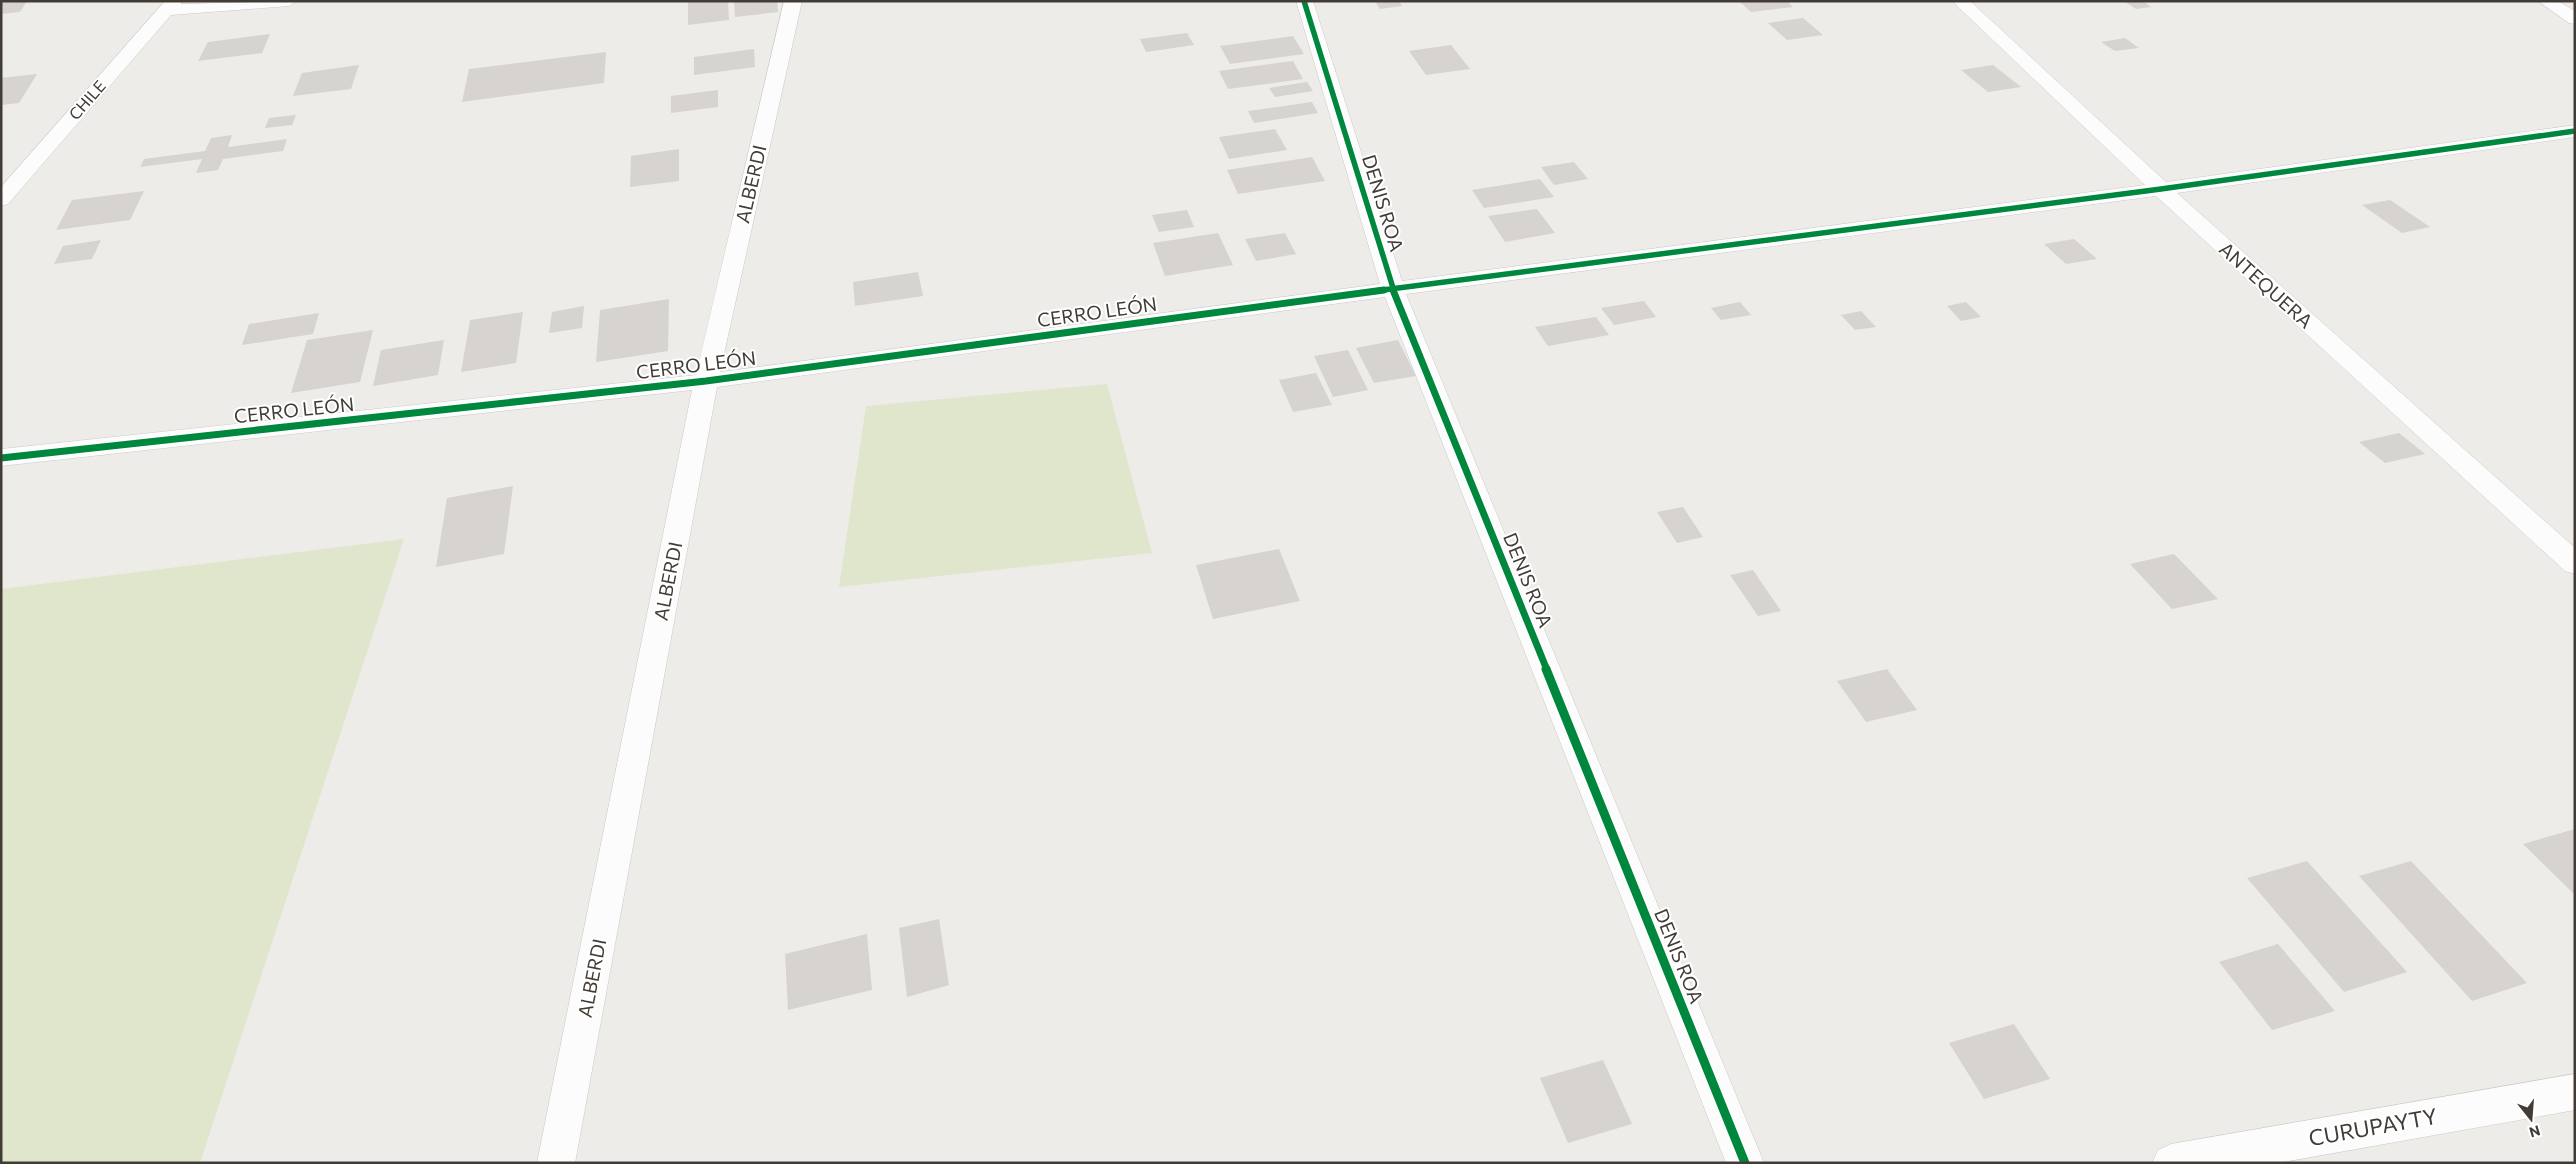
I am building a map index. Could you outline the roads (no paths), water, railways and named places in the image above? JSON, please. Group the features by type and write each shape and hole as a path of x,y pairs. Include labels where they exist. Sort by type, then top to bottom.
{"street":[{"path":"171,5 289,1"},
{"name":"ALBERDI","path":"551,1160 706,381 793,1"},
{"name":"DENIS ROA","path":"1304,1 1393,289 1745,1163"},
{"name":"ANTEQUERA","path":"1960,1 2161,189 2575,564"},
{"path":"2546,1 2575,19"},
{"name":"CHILE","path":"1,200 171,5"},
{"name":"CERRO LEÓN","path":"1,458 706,381 2161,189 2575,131"},
{"name":"CURUPAYTY","path":"2172,1163 2575,1092"}]}
